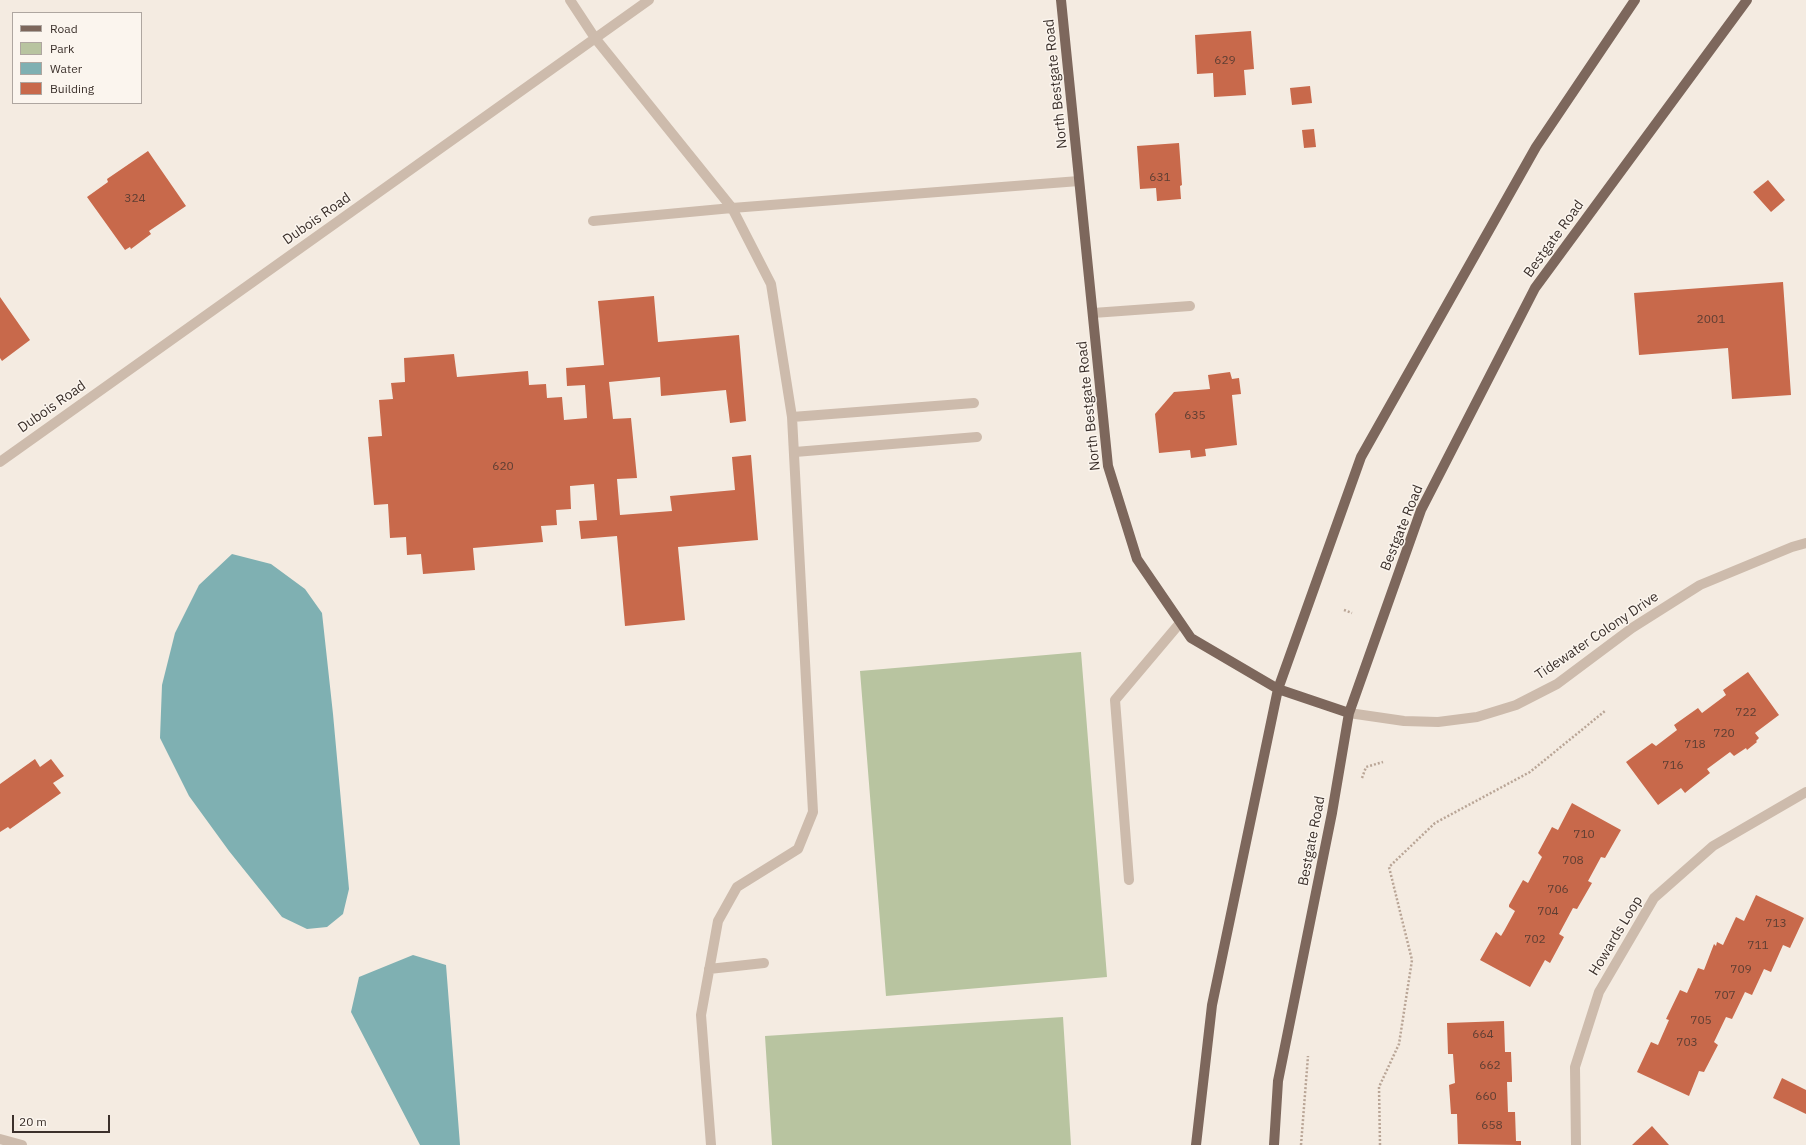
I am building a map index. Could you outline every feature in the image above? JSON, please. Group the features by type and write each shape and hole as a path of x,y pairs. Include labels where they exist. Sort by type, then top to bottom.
{"main road":[{"name":"North Bestgate Road","path":"1061,0 1108,466 1137,560 1190,638 1278,688 1349,713"},
{"path":"1196,1145 1212,1005 1278,688 1361,457 1536,147 1635,0"},
{"name":"Bestgate Road","path":"1274,1145 1278,1081 1332,813 1349,713 1421,510 1535,288 1747,0"}],"street":[{"path":"570,0 595,38 732,208 771,284 792,417 813,812 798,849 737,887 718,921 701,1015 711,1145"},
{"name":"Dubois Road","path":"0,462 649,0"},
{"path":"593,221 732,208 1079,181"},
{"path":"1093,313 1190,306"},
{"path":"792,417 974,403"},
{"path":"795,452 976,437"},
{"name":"Tidewater Colony Drive","path":"1349,713 1404,722 1438,722 1477,717 1516,705 1557,684 1632,628 1700,585 1792,547 1806,543"},
{"path":"1128,880 1115,700 1180,623"},
{"name":"Howards Loop","path":"1576,1145 1575,1067 1599,992 1654,898 1713,846 1806,792"},
{"path":"709,969 764,963"},
{"path":"0,1139 22,1145"}],"path":[{"path":"1344,610 1352,613"},
{"path":"1380,1145 1379,1087 1399,1044 1412,960 1389,867 1435,824 1530,772 1605,711"}],"green space":[{"path":"1081,652 1107,977 886,996 860,671"},
{"path":"1063,1017 1071,1145 772,1145 765,1036"}],"water":[{"path":"232,554 271,564 305,589 322,613 349,889 343,914 327,927 307,929 282,917 229,851 189,796 160,738 162,685 175,633 199,585"},
{"path":"413,955 446,965 460,1145 420,1145 351,1012 359,977"}],"building":[{"path":"1251,31 1254,69 1244,70 1246,95 1214,97 1213,73 1197,74 1195,35"},
{"path":"1310,86 1312,103 1292,105 1290,88"},
{"path":"1314,129 1316,147 1304,148 1302,130"},
{"path":"1179,143 1182,185 1180,186 1181,199 1157,201 1156,188 1140,189 1137,146"},
{"path":"148,151 186,206 149,231 151,234 131,249 130,247 125,250 87,197 108,182 107,179"},
{"path":"1768,180 1785,200 1771,212 1753,192"},
{"path":"1783,282 1791,395 1732,399 1728,348 1639,355 1634,293"},
{"path":"654,296 658,342 739,335 746,421 730,423 726,390 661,396 660,377 609,382 613,419 631,418 637,478 617,479 620,515 672,511 670,496 735,490 732,457 751,455 758,540 678,547 685,620 625,626 617,536 581,539 579,521 597,520 594,484 570,486 571,509 556,510 557,525 541,526 543,542 473,548 475,570 423,574 421,554 407,555 406,537 390,538 388,504 374,505 368,437 382,436 379,400 393,399 391,383 405,382 404,358 454,354 457,377 528,371 529,385 546,384 547,398 562,397 564,420 587,418 585,385 567,386 566,368 604,365 598,301"},
{"path":"0,297 30,340 2,361 0,358"},
{"path":"1230,372 1232,379 1239,378 1241,394 1232,395 1237,445 1205,449 1206,456 1191,458 1190,450 1159,453 1155,414 1174,392 1210,389 1208,375"},
{"path":"1748,672 1779,715 1755,733 1759,738 1756,741 1757,742 1747,750 1746,748 1734,756 1730,752 1707,769 1710,773 1685,793 1681,788 1658,805 1626,762 1652,743 1656,746 1677,730 1674,725 1698,708 1702,713 1726,695 1723,690"},
{"path":"35,759 40,767 51,759 64,776 53,783 61,793 10,829 8,827 0,832 0,784"},
{"path":"1572,803 1621,830 1605,858 1601,857 1588,881 1592,883 1577,909 1573,908 1559,934 1564,937 1550,963 1545,960 1530,987 1480,960 1496,932 1501,936 1504,931 1515,911 1509,907 1509,905 1523,880 1528,883 1542,857 1538,853 1552,827 1558,830"},
{"path":"1756,895 1804,918 1790,948 1783,945 1771,972 1764,969 1752,995 1745,992 1732,1019 1726,1017 1714,1042 1718,1045 1704,1072 1699,1071 1689,1096 1637,1072 1651,1042 1658,1045 1669,1020 1666,1019 1680,990 1687,993 1698,968 1704,970 1714,944 1716,946 1717,942 1723,945 1736,917 1744,921"},
{"path":"1504,1021 1505,1052 1511,1052 1512,1082 1507,1082 1508,1112 1515,1112 1516,1141 1521,1141 1521,1145 1458,1144 1457,1114 1451,1114 1449,1085 1455,1083 1453,1054 1448,1054 1447,1023"},
{"path":"1782,1078 1806,1090 1806,1114 1773,1098"},
{"path":"1652,1126 1669,1145 1632,1145"}]}
